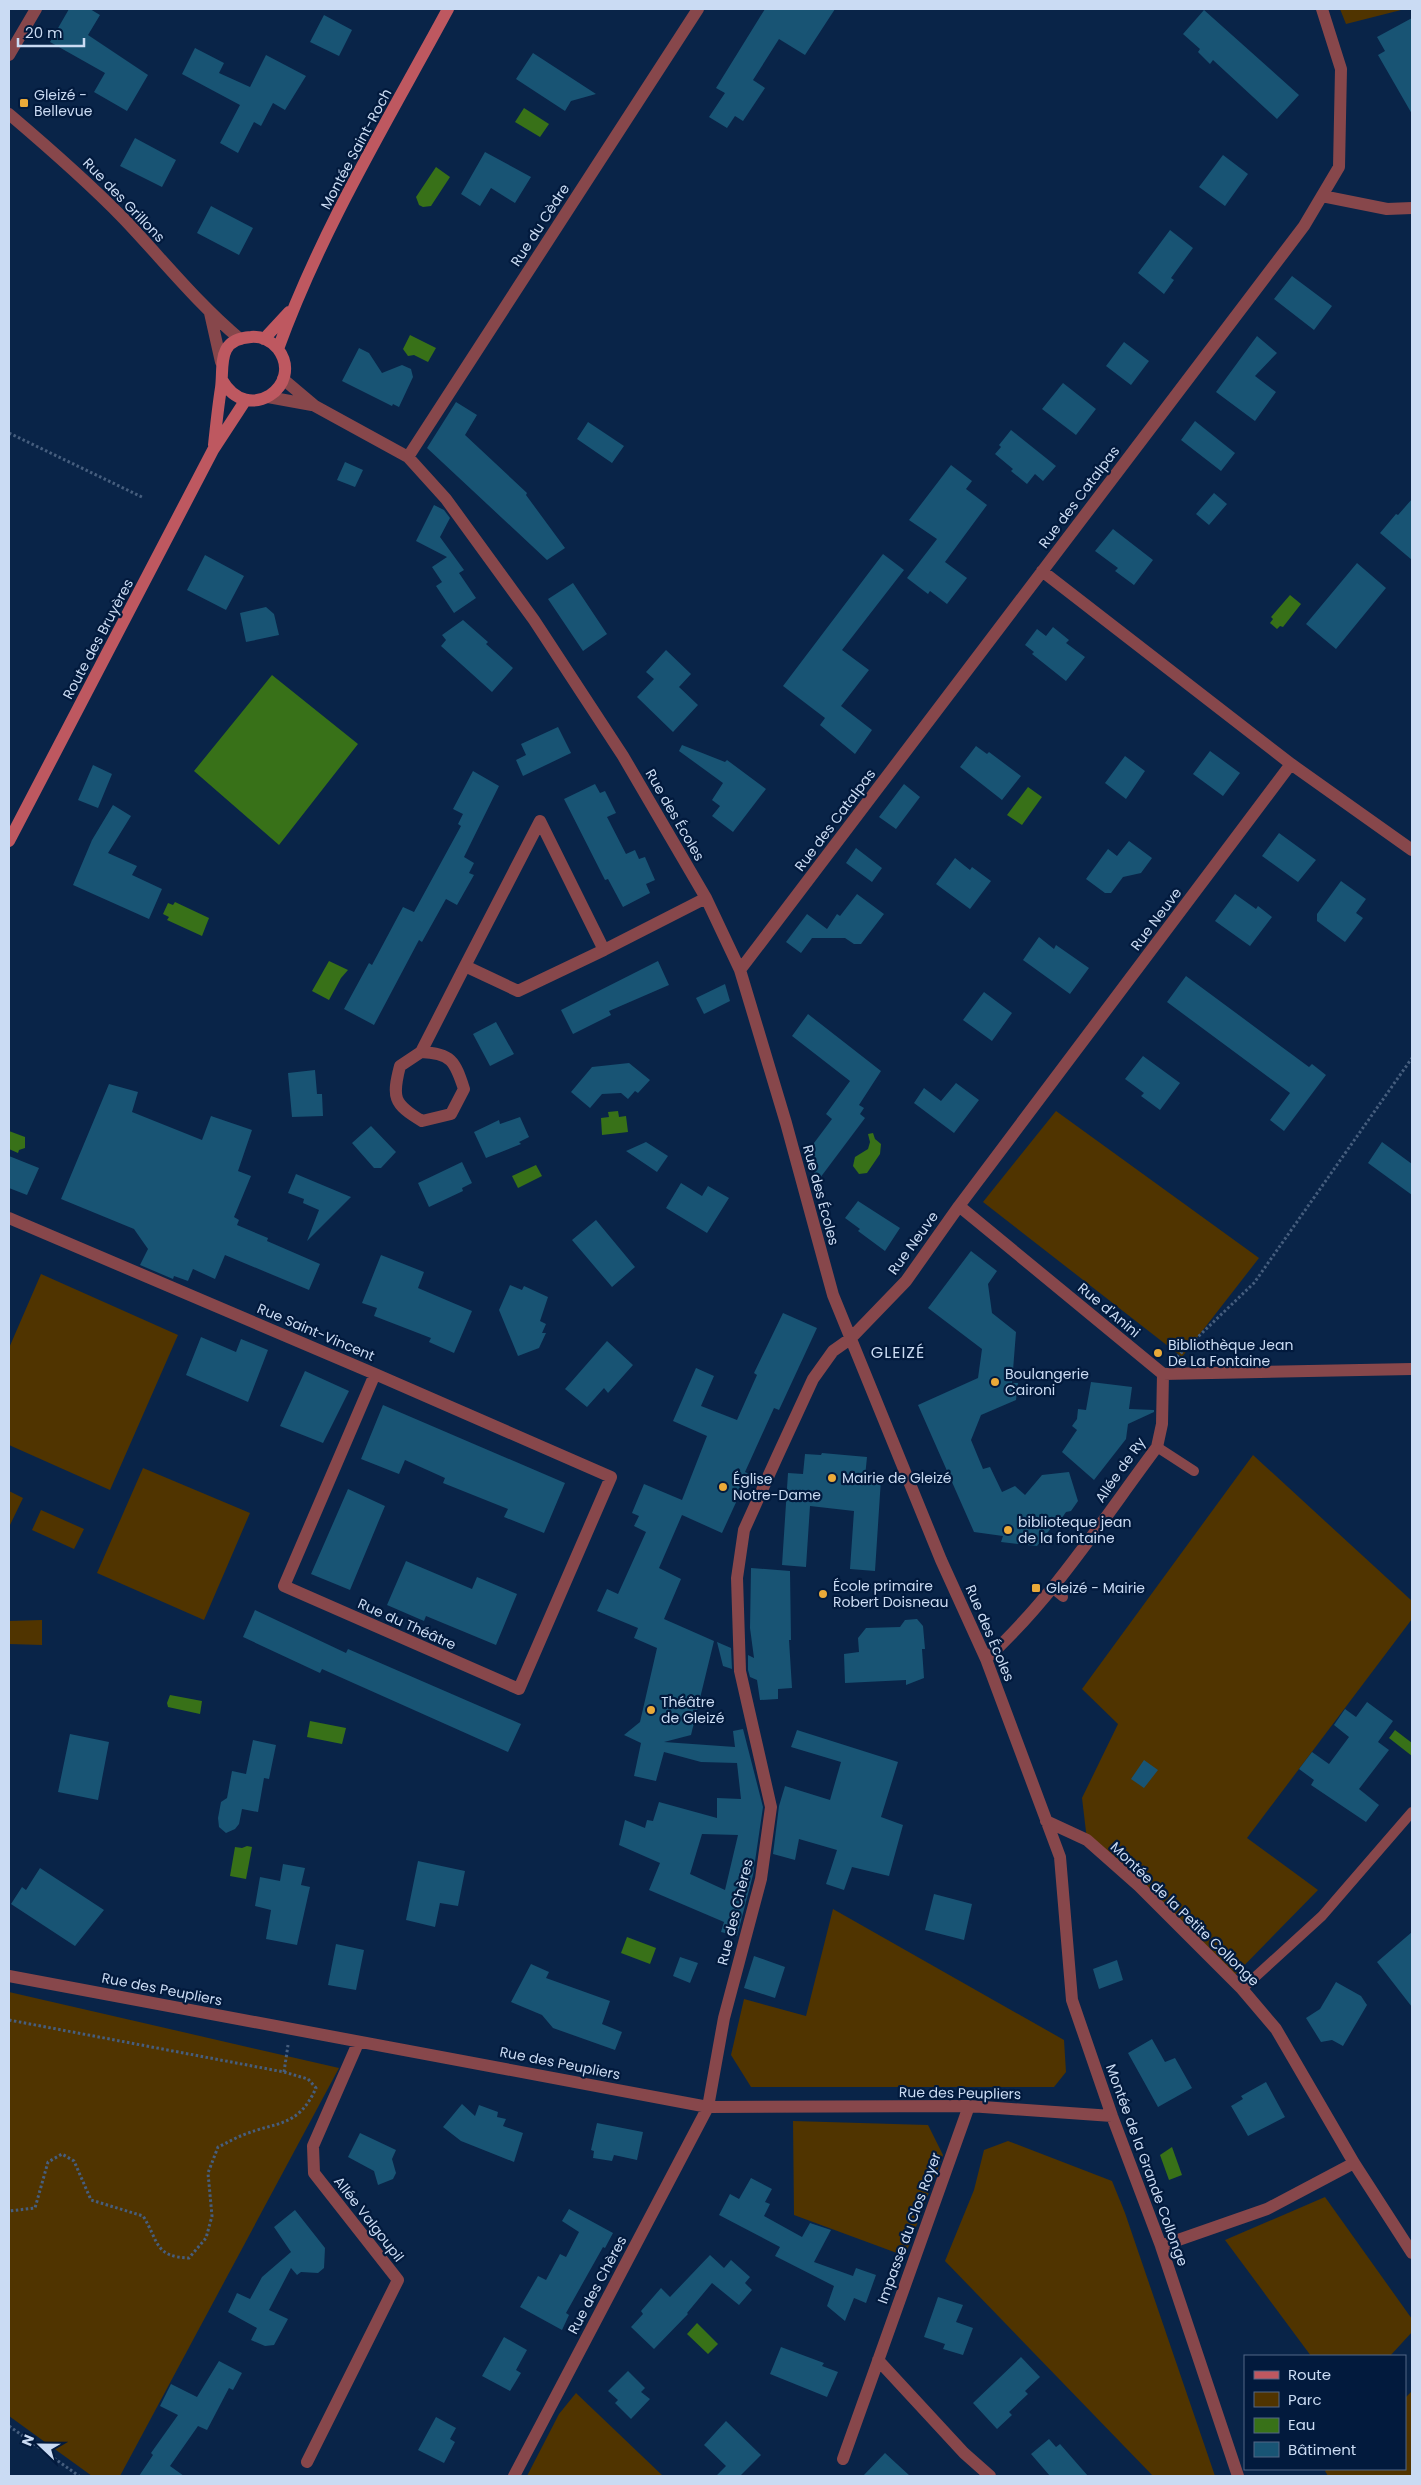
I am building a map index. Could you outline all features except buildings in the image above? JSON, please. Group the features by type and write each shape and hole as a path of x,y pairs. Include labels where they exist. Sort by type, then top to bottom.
{"main road":[{"name":"Montée Saint-Roch","path":"294,306 334,221 448,9"},
{"path":"264,339 294,306"},
{"path":"278,349 294,306"},
{"path":"213,450 222,380 221,362 232,344 240,339 256,337 264,339 278,349 283,359 283,380 275,393 268,398 245,401 235,397 227,390 222,380"},
{"path":"213,450 245,401"},
{"name":"Route des Bruyères","path":"9,841 213,450"}],"street":[{"path":"9,55 36,9"},
{"name":"Rue du Cèdre","path":"408,457 698,9"},
{"name":"Rue des Catalpas","path":"740,970 1304,226 1339,167 1341,69 1322,9"},
{"name":"Rue des Grillons","path":"9,114 70,165 125,220 210,313 240,339"},
{"path":"1322,196 1387,209 1412,208"},
{"path":"210,313 221,362"},
{"name":"Rue des Écoles","path":"283,380 315,406 408,457 446,499 534,620 624,756 706,898 740,970 786,1123 833,1295 941,1560 986,1658 1060,1857"},
{"name":"Rue des Écoles","path":"268,398 315,406"},
{"path":"1042,571 1290,764 1412,850"},
{"name":"Rue Neuve","path":"850,1339 906,1281 959,1206 1290,764"},
{"path":"420,1052 438,1052 456,1064 464,1088 451,1114 422,1121 403,1110 394,1090 400,1066 420,1052 540,821 604,950"},
{"path":"465,966 518,991 706,898"},
{"name":"Rue d'Anini","path":"959,1206 1163,1374"},
{"name":"Rue Saint-Vincent","path":"9,1218 611,1477"},
{"name":"Rue des Chères","path":"514,2476 708,2107 724,2018 761,1879 771,1807 740,1671 737,1578 744,1530 813,1378 833,1351 850,1339"},
{"path":"1163,1374 1412,1369"},
{"name":"Rue du Théâtre","path":"375,1374 284,1586 519,1689 611,1477"},
{"name":"Allée de Ry","path":"986,1658 1007,1640 1052,1588 1157,1447 1162,1424 1163,1374"},
{"name":"Montée de la Petite Collonge","path":"1046,1821 1087,1840 1139,1886 1242,1988 1276,2029 1354,2163 1412,2253"},
{"name":"Montée de la Grande Collonge","path":"1060,1857 1072,2000 1112,2116 1161,2246 1238,2476"},
{"name":"Rue des Peupliers","path":"9,1976 358,2043 477,2062 708,2107 969,2106 1112,2116"},
{"name":"Allée Valgoupil","path":"307,2462 398,2280 314,2173 313,2146 358,2043"},
{"name":"Impasse du Clos Royer","path":"843,2459 969,2106"},
{"path":"1161,2246 1267,2209 1354,2163"},
{"path":"878,2360 964,2453 990,2476"}],"lane":[{"path":"1157,1447 1194,1471"},
{"path":"1052,1588 1063,1598"},
{"path":"1242,1988 1322,1916 1412,1812"}],"path":[{"path":"9,433 144,498"},
{"path":"1163,1374 1188,1345 1254,1283 1412,1058"},
{"path":"9,2020 284,2072 308,2079 316,2088 309,2104 293,2118 272,2127 244,2134 218,2147 208,2173 212,2216 206,2238 189,2258 172,2257 159,2248 153,2231 143,2216 91,2200 74,2161 62,2154 48,2162 35,2208 9,2211"},
{"path":"284,2072 290,2030"},
{"path":"9,2426 79,2476"}],"green space":[{"path":"1340,9 1405,9 1346,24"},
{"path":"1056,1111 1259,1258 1182,1357 983,1202"},
{"path":"41,1274 178,1335 110,1490 9,1445 9,1348"},
{"path":"1253,1455 1412,1601 1412,1619 1247,1838 1318,1890 1232,1978 1087,1840 1082,1798 1118,1724 1082,1689"},
{"path":"143,1468 250,1513 204,1620 97,1573"},
{"path":"9,1491 23,1498 10,1525 9,1524"},
{"path":"41,1510 84,1529 74,1549 32,1530"},
{"path":"42,1620 42,1645 9,1644 9,1621"},
{"path":"833,1909 1064,2040 1066,2072 1054,2087 751,2087 731,2055 744,1999 806,2016"},
{"path":"9,1992 339,2068 120,2476 92,2476 9,2416"},
{"path":"793,2121 928,2125 943,2155 905,2256 794,2215"},
{"path":"1008,2141 1112,2181 1125,2213 1215,2476 1153,2476 945,2261 974,2190 984,2150"},
{"path":"1325,2197 1412,2319 1412,2332 1391,2355 1310,2355 1225,2240"},
{"path":"1412,2391 1412,2476 1328,2476 1326,2470 1406,2470 1406,2397"},
{"path":"576,2393 663,2476 527,2476 559,2414"}],"water":[{"path":"524,108 549,124 540,137 515,122"},
{"path":"436,167 450,177 431,206 423,207 419,205 416,197"},
{"path":"410,335 436,348 428,362 414,355 408,356 403,349"},
{"path":"1290,595 1301,604 1283,627 1280,626 1277,629 1270,623 1273,619 1271,617"},
{"path":"272,675 358,744 279,845 194,771"},
{"path":"1028,787 1042,797 1022,825 1007,815"},
{"path":"175,902 209,918 202,936 167,920 169,917 163,914 168,903 173,905"},
{"path":"329,961 348,970 341,978 329,1000 312,991"},
{"path":"618,1111 619,1117 626,1116 628,1132 602,1135 601,1118 609,1117 608,1112"},
{"path":"9,1131 25,1137 25,1148 19,1150 18,1153 9,1149"},
{"path":"873,1133 875,1139 881,1144 880,1154 867,1173 859,1174 853,1166 855,1157 868,1149 870,1142 868,1134"},
{"path":"536,1165 542,1176 518,1188 512,1176"},
{"path":"170,1695 202,1701 200,1714 168,1707 167,1703"},
{"path":"310,1721 346,1728 342,1744 307,1737"},
{"path":"1395,1730 1412,1743 1412,1756 1389,1738"},
{"path":"235,1847 242,1848 252,1847 246,1879 230,1876"},
{"path":"627,1937 656,1948 650,1964 621,1953"},
{"path":"1172,2147 1182,2175 1169,2180 1160,2155"},
{"path":"697,2323 718,2344 708,2354 687,2334"}],"place":[{"name":"Gleizé - Bellevue","path":"24,103"},
{"name":"Bibliothèque Jean De La Fontaine","path":"1158,1353"},
{"name":"Boulangerie Caironi","path":"995,1382"},
{"name":"Mairie de Gleizé","path":"832,1478"},
{"name":"Église Notre-Dame","path":"723,1487"},
{"name":"biblioteque jean de la fontaine","path":"1008,1530"},
{"name":"Gleizé - Mairie","path":"1036,1588"},
{"name":"École primaire Robert Doisneau","path":"823,1594"},
{"name":"Théâtre de Gleizé","path":"651,1710"}],"district":[{"name":"GLEIZÉ","path":"898,1352"}]}
